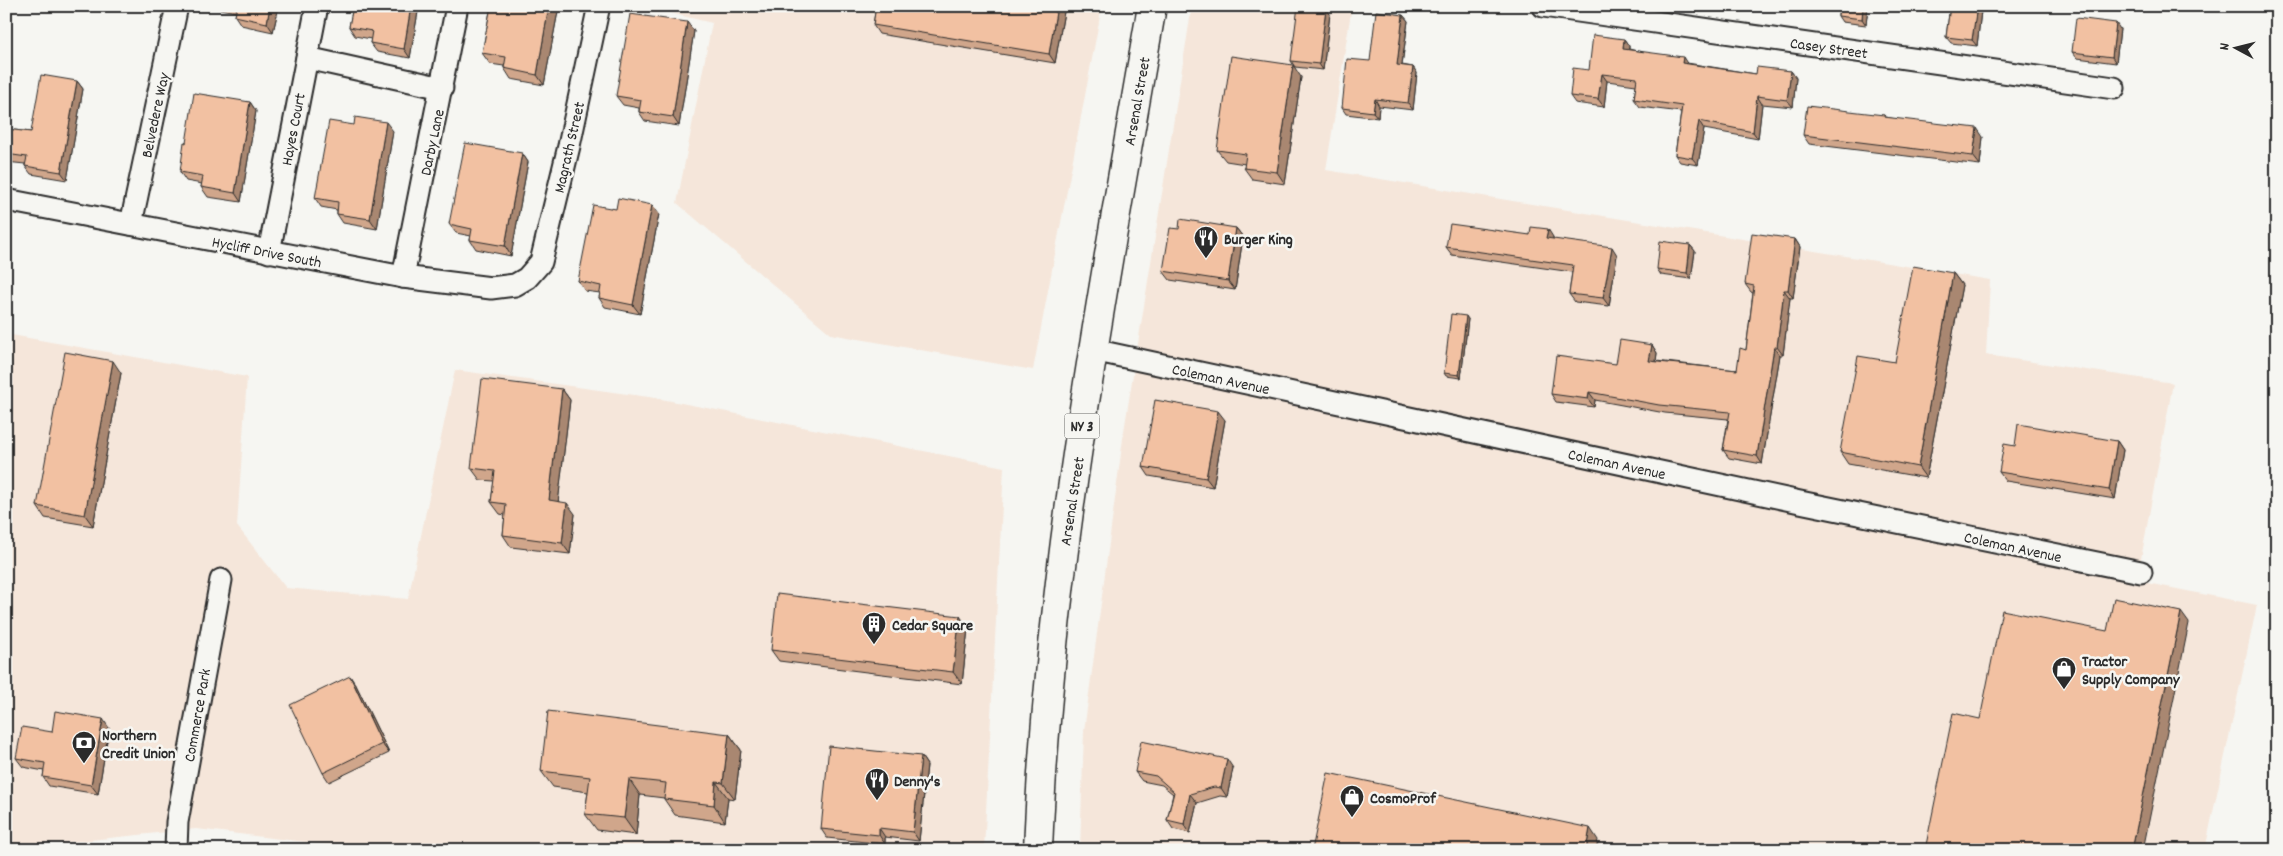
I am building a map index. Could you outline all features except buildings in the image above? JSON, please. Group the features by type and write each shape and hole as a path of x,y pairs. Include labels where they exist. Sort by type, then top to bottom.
{"highway":[{"name":"Arsenal Street","path":"1038,850 1048,680 1063,551 1093,350 1152,6"}],"street":[{"name":"Belvedere Way","path":"131,224 177,6"},
{"name":"Hayes Court","path":"269,252 317,6"},
{"name":"Darby Lane","path":"403,277 458,6"},
{"name":"Casey Street","path":"1543,6 2114,88"},
{"name":"Magrath Street","path":"526,278 541,262 569,146 598,10"},
{"path":"307,58 442,88"},
{"name":"Hycliff Drive South","path":"6,200 403,277 491,288 515,286 526,278"},
{"name":"Coleman Avenue","path":"1093,350 1800,502 2141,572"},
{"name":"Commerce Park","path":"176,850 177,822 221,580"}],"shaded area":[{"path":"641,6 1102,6 1033,370 831,334 677,203 712,23"},
{"path":"1192,6 1352,6 1326,170 1990,280 1986,355 2173,383 2137,581 2257,605 2205,850 1080,850 1084,731 1124,431"},
{"path":"6,334 247,377 237,526 286,588 408,599 455,370 656,398 1004,467 984,850 374,850 196,829 61,843 6,843"}],"place":[{"name":"Burger King","path":"1206,259"},
{"name":"Cedar Square","path":"874,645"},
{"name":"Tractor Supply Company","path":"2064,690"},
{"name":"Northern Credit Union","path":"84,764"},
{"name":"Denny's","path":"877,801"},
{"name":"CosmoProf","path":"1352,818"}]}
